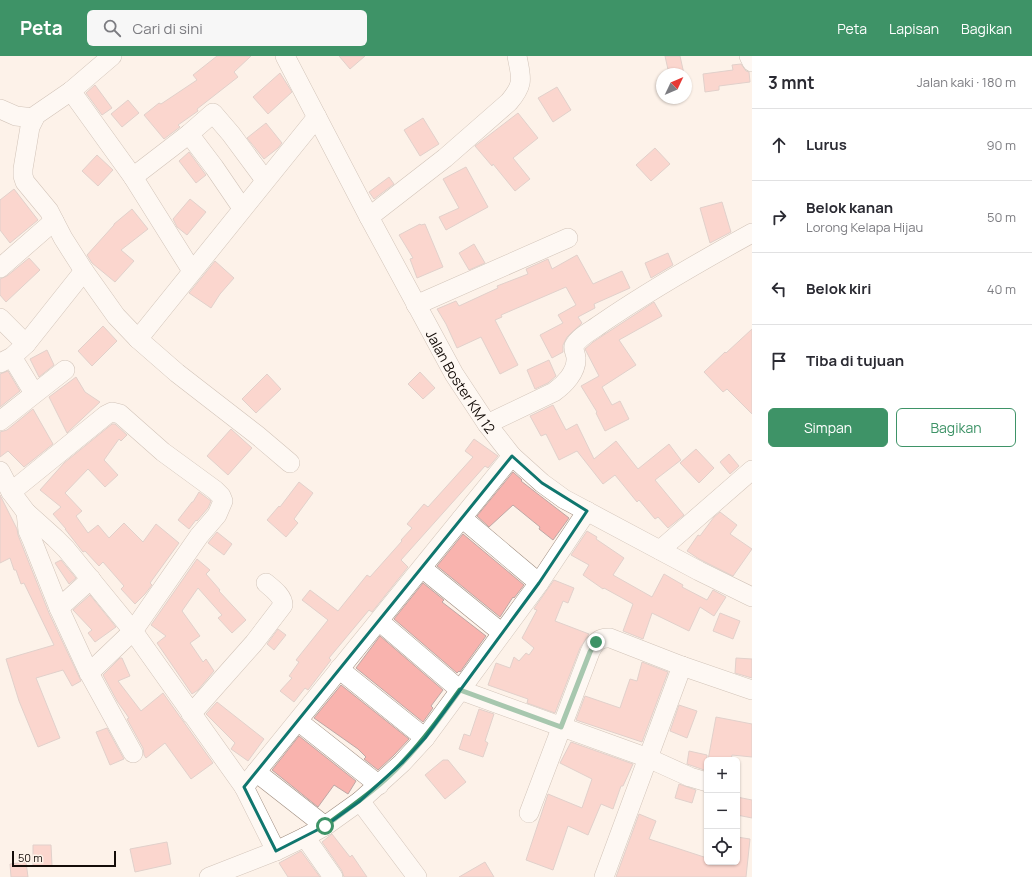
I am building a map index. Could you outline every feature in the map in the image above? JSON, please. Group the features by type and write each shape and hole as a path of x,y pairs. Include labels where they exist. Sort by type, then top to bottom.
{"street":[{"path":"112,56 71,91 42,109 34,118 29,133 23,176 25,182 49,211 63,238 84,271 116,316 138,339 195,388 257,435 290,463"},
{"name":"Jalan Boster KM 12","path":"284,56 454,374 487,424 512,456 542,483 564,499 752,598"},
{"path":"369,217 445,158 509,102 521,84 517,56"},
{"path":"749,56 752,62"},
{"path":"71,91 133,177 192,271"},
{"path":"0,108 16,116 34,118"},
{"path":"133,177 189,134 213,113 231,134 265,180"},
{"path":"138,339 242,208 317,117"},
{"path":"189,134 242,208"},
{"path":"0,268 54,221"},
{"path":"487,424 554,392 561,387 573,369 576,359 574,346 581,338 621,311 715,253 752,233"},
{"path":"416,305 568,238"},
{"path":"34,393 6,360 26,344 84,271"},
{"path":"0,318 26,344"},
{"path":"0,421 65,370"},
{"path":"11,492 106,415 115,412 120,414 163,452 218,493 223,501 216,515 199,536 133,631 89,673"},
{"path":"244,787 512,456"},
{"path":"660,550 752,470"},
{"path":"0,471 11,492 26,512 55,538 91,579 133,631 244,787 276,851"},
{"path":"210,877 305,838 325,826 360,801 402,763 425,738 539,583 586,511"},
{"path":"26,512 28,531 59,608 89,673 133,753"},
{"path":"462,518 539,583"},
{"path":"422,568 502,633"},
{"path":"59,608 91,579"},
{"path":"191,714 254,643 281,608 283,603 281,598 266,583"},
{"path":"379,621 460,690 648,758 690,777 704,781"},
{"path":"529,812 590,652 600,638 610,638 682,666 752,690"},
{"path":"604,877 682,666"},
{"path":"340,669 425,738"},
{"path":"298,721 379,785"},
{"path":"256,772 325,826"},
{"path":"360,801 417,877"},
{"path":"305,838 333,877"}],"highlighted area":[{"path":"512,456 542,483 587,511 539,583 425,738 402,763 360,801 325,826 276,851 244,787"}],"building":[{"path":"217,56 251,56 234,72 238,77 197,109 198,111 178,125 180,127 164,139 144,115 159,103 161,104 197,80 193,75"},
{"path":"339,56 365,56 350,69"},
{"path":"665,56 680,56 683,68 668,68"},
{"path":"741,64 746,71 749,72 750,82 719,86 719,90 705,92 703,74 733,70 732,65"},
{"path":"280,73 292,92 268,114 253,97"},
{"path":"95,85 112,108 102,115 86,93"},
{"path":"557,87 571,110 553,122 538,98"},
{"path":"128,100 139,113 122,127 111,114"},
{"path":"518,113 538,138 513,158 530,179 515,191 493,164 492,166 475,146"},
{"path":"423,118 439,144 420,156 404,130"},
{"path":"266,123 282,143 264,159 247,138"},
{"path":"655,148 670,164 651,181 636,165"},
{"path":"189,152 206,175 196,183 179,161"},
{"path":"97,155 113,170 98,186 82,171"},
{"path":"466,167 488,207 446,230 439,217 459,208 443,179"},
{"path":"389,177 394,184 374,199 369,192"},
{"path":"14,189 38,220 10,243 0,230 0,200"},
{"path":"190,199 206,212 187,235 177,227 173,219"},
{"path":"722,202 731,232 710,243 700,208"},
{"path":"132,209 148,229 121,250 134,261 115,282 92,263 87,255 114,224"},
{"path":"420,224 425,224 443,267 417,278 410,259 413,258 399,235"},
{"path":"474,244 485,263 469,270 459,253"},
{"path":"668,253 673,265 651,278 645,263"},
{"path":"577,255 593,284 622,271 630,288 594,304 595,308 578,317 582,323 567,337 563,345 563,352 552,358 540,335 563,323 558,315 576,305 566,287 501,315 502,317 495,320 518,365 500,374 481,337 457,348 437,309 456,301 459,306 498,288 497,286 528,274 526,269 548,259 552,269"},
{"path":"29,258 40,270 6,302 0,295 0,279 7,276"},
{"path":"215,261 234,278 220,294 211,308 189,293"},
{"path":"654,302 662,316 619,340 636,365 602,387 612,405 620,401 629,419 605,431 596,413 597,412 581,386 599,376 585,349 593,342"},
{"path":"103,326 117,341 92,366 78,351"},
{"path":"752,329 752,414 727,389 723,392 704,372"},
{"path":"47,350 54,365 39,377 30,359"},
{"path":"549,360 556,376 548,383 535,389 527,370"},
{"path":"8,371 20,391 0,407 0,374"},
{"path":"420,372 435,388 423,399 408,384"},
{"path":"267,374 281,389 256,413 242,399"},
{"path":"76,377 85,392 100,402 67,433 49,397"},
{"path":"553,405 566,430 577,424 594,459 616,441 638,469 669,444 681,460 655,480 684,515 668,528 658,517 655,519 639,500 637,502 615,475 603,484 577,451 559,460 546,434 541,436 530,416"},
{"path":"33,409 53,444 24,467 8,451 0,457 0,432 7,430"},
{"path":"112,424 115,424 127,435 121,441 119,439 104,460 118,475 105,487 88,469 65,493 82,511 76,516 88,533 98,525 109,538 124,523 143,542 156,524 179,543 150,583 152,585 135,604 121,589 124,586 103,562 99,566 85,551 83,552 53,514 61,507 40,490 64,463"},
{"path":"231,429 252,448 228,475 207,456"},
{"path":"474,439 498,456 488,468 485,466 401,560 408,567 372,612 369,610 329,658 331,660 308,690 305,688 294,702 280,691 292,678 289,676 299,662 296,660 328,620 302,600 310,590 338,611 367,575 370,577 402,541 401,540 412,528 407,524 424,504 428,507 473,457 465,451"},
{"path":"696,449 714,468 699,483 680,463"},
{"path":"729,454 739,466 730,474 720,462"},
{"path":"513,472 522,480 521,481 569,518 553,540 539,529 540,527 513,505 489,527 477,516"},
{"path":"299,482 313,493 294,519 298,523 286,537 267,520 279,506 280,507"},
{"path":"199,492 211,501 208,508 189,529 178,520"},
{"path":"0,495 17,529 18,535 49,613 81,681 72,686 63,670 36,678 60,738 38,747 19,701 6,659 54,645 24,583 21,584 10,558 0,563"},
{"path":"720,512 737,525 730,534 752,549 733,576 699,559 687,551 698,535 700,536 714,517"},
{"path":"587,531 624,558 613,575 652,597 664,574 683,585 682,587 707,600 713,590 726,597 714,616 700,607 689,631 652,613 643,639 623,631 633,604 604,588 603,589 583,575 589,565 571,555"},
{"path":"217,532 232,544 224,555 208,543"},
{"path":"463,534 524,585 514,598 513,597 500,617 437,566"},
{"path":"197,559 210,570 206,574 220,590 219,591 246,620 232,633 218,618 222,615 198,588 182,611 200,636 190,643 203,662 206,659 214,671 198,690 192,694 157,643 166,636 151,625"},
{"path":"61,560 76,578 69,584 55,563"},
{"path":"554,580 574,588 568,603 563,601 555,621 589,634 580,648 555,713 527,703 528,699 488,685 496,663 510,668 514,657 519,661 526,653 529,655 534,648 522,638 537,610 534,609 535,607"},
{"path":"423,583 444,600 442,602 486,636 460,672 459,671 457,673 394,619"},
{"path":"90,595 116,627 95,642 88,633 92,630 73,610"},
{"path":"720,613 740,621 733,639 713,631"},
{"path":"278,629 286,635 274,650 267,644"},
{"path":"380,636 443,690 431,706 433,708 423,722 356,668"},
{"path":"120,658 122,658 130,676 118,681 141,711 163,693 213,763 191,779 165,743 146,758 144,755 143,748 127,719 129,718 117,701 103,675"},
{"path":"736,658 752,659 752,678 735,673"},
{"path":"642,662 668,672 642,742 576,720 585,696 620,708 630,679 637,681"},
{"path":"341,685 409,739 378,770 364,759 366,757 358,749 314,718"},
{"path":"217,702 264,739 248,761 231,749 235,743 206,714"},
{"path":"679,705 697,711 687,738 670,731"},
{"path":"479,709 494,714 485,741 488,743 483,757 459,749 464,734 470,736"},
{"path":"716,717 752,724 752,757 732,755 732,757 709,757"},
{"path":"107,728 124,759 110,765 96,732"},
{"path":"299,736 356,781 348,794 334,785 318,807 272,770"},
{"path":"571,742 633,764 623,786 621,786 613,809 601,804 588,835 568,826 553,870 526,860 548,794 582,808 592,779 560,763"},
{"path":"689,751 707,755 707,757 704,757 704,770 687,764"},
{"path":"443,760 448,760 466,782 445,799 425,775"},
{"path":"679,784 696,790 692,803 675,798"},
{"path":"740,798 752,800 752,818 740,816"},
{"path":"639,814 656,821 649,839 704,857 704,865 740,865 740,837 750,839 746,877 616,877"},
{"path":"332,834 350,857 352,855 367,877 344,877 342,871 322,842"},
{"path":"167,842 171,864 135,872 130,849"},
{"path":"33,845 51,845 52,866 33,866"},
{"path":"301,851 320,877 288,877 279,863"},
{"path":"26,862 28,877 11,877 10,864"},
{"path":"485,862 494,877 459,877"}],"route":[{"path":"325,826 360,801 402,763 425,738 460,690 561,727 592,646 596,642"}]}
